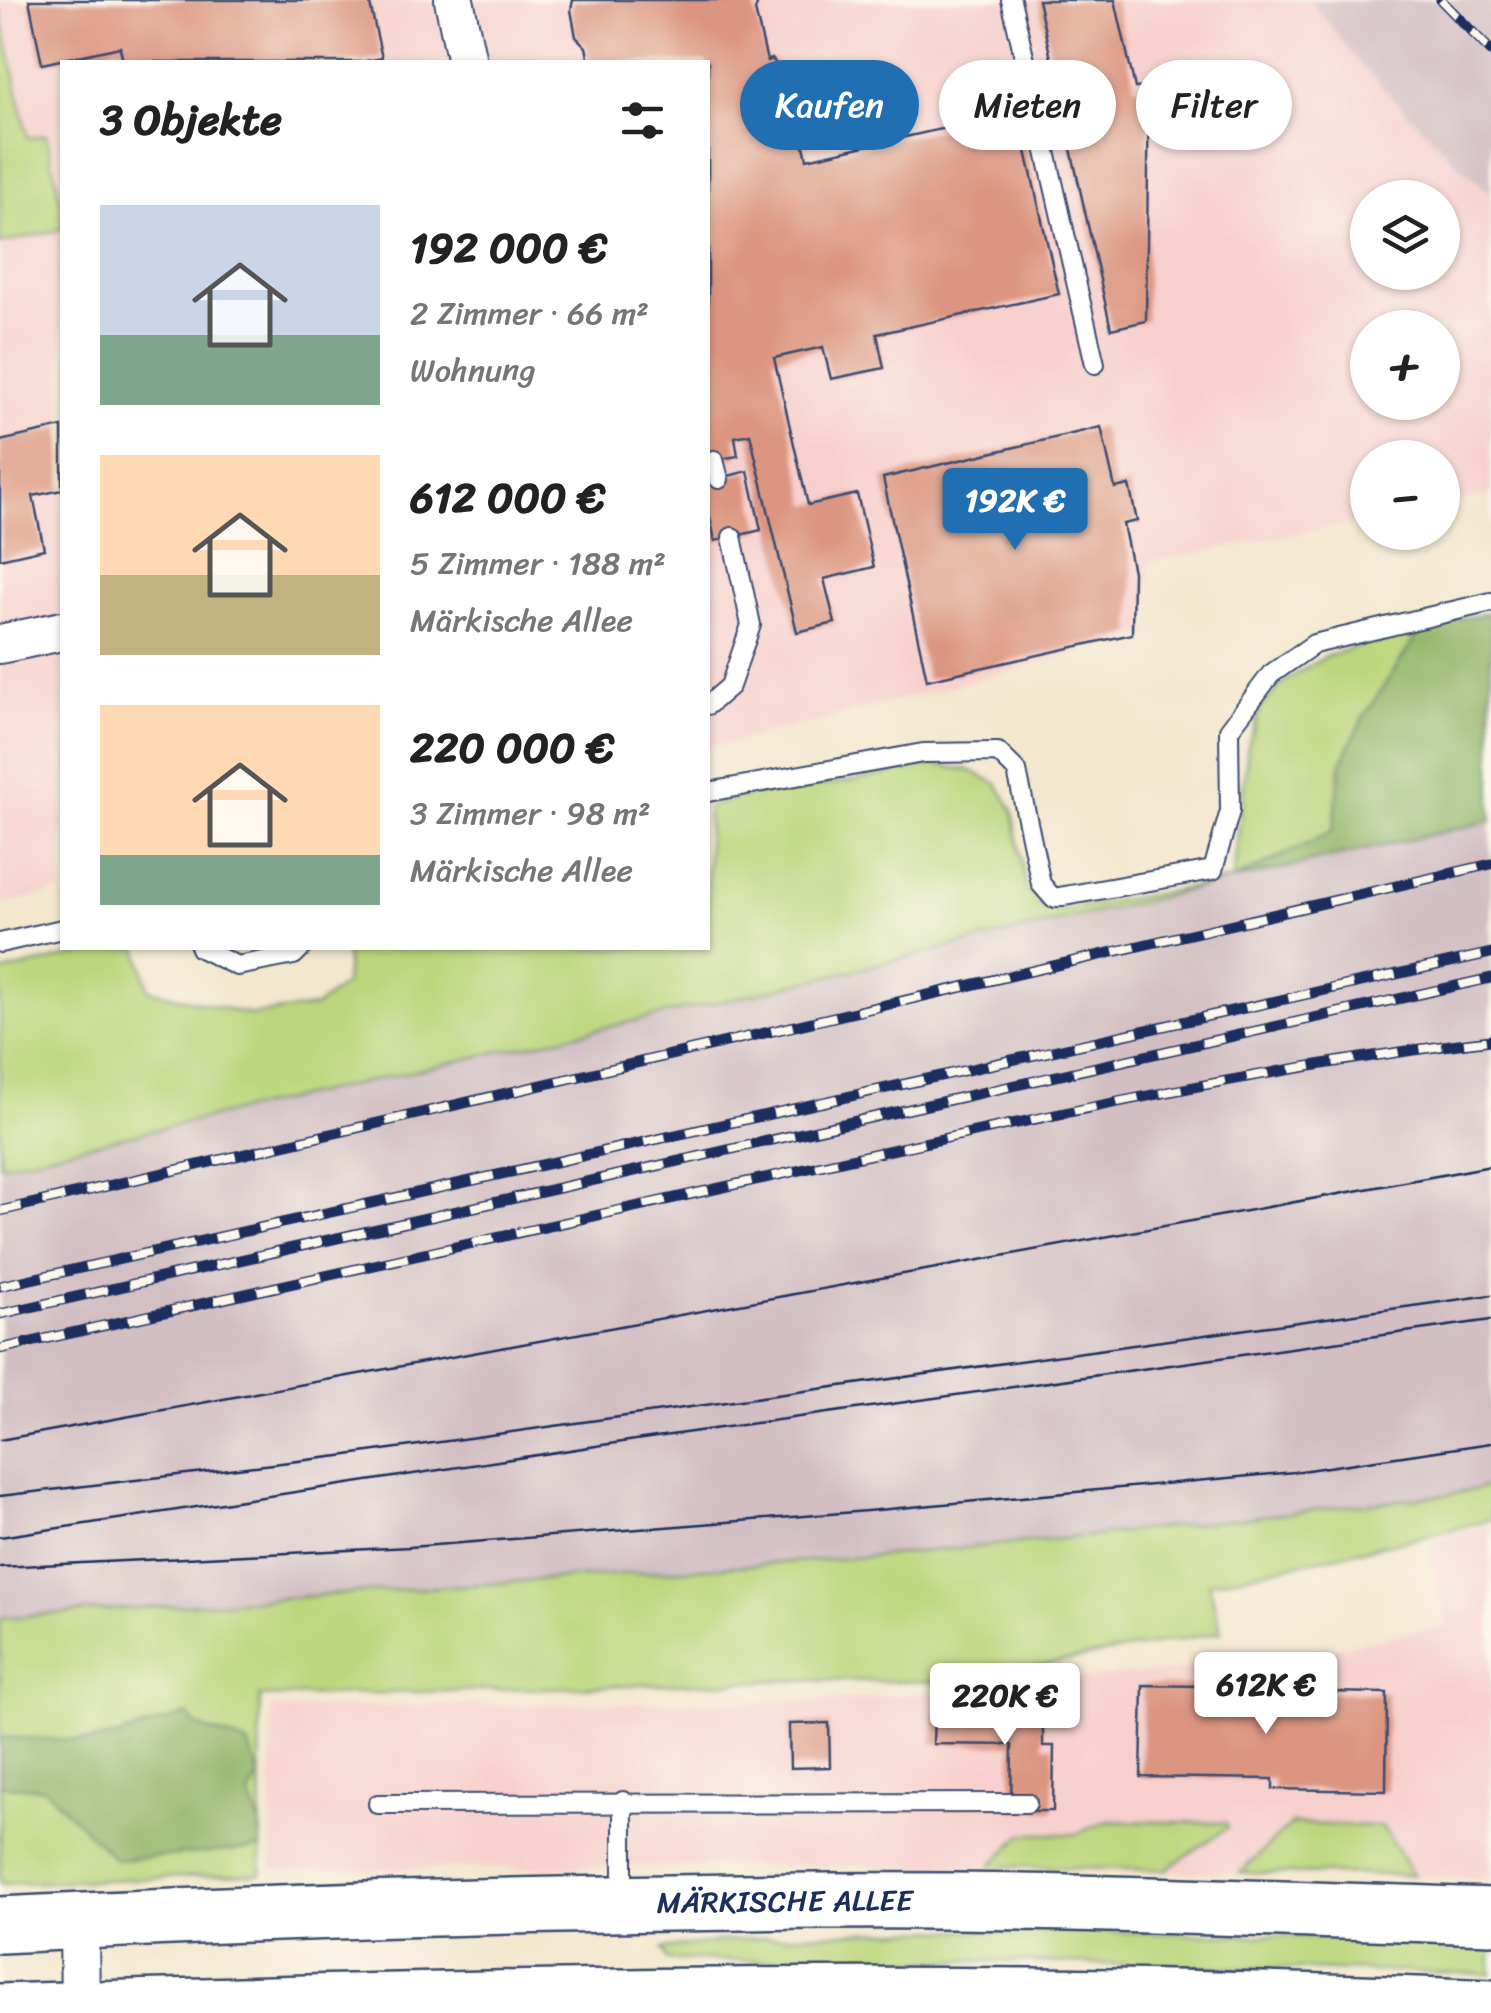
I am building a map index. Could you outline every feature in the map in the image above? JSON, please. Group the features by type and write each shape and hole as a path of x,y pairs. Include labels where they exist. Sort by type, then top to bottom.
{"main road":[{"name":"MÄRKISCHE ALLEE","path":"0,1925 402,1907 932,1901 1491,1916"},
{"path":"0,2012 819,1994 1191,1997 1491,2008"}],"street":[{"path":"454,0 466,60"},
{"path":"0,644 60,630"},
{"path":"79,1921 80,2011"}],"lane":[{"path":"1011,0 1096,364"},
{"path":"710,703 730,686 751,625 732,537"},
{"path":"710,792 923,753 998,752 1018,771 1041,884 1054,898 1213,870 1230,811 1229,730 1271,674 1314,644 1491,602"},
{"path":"0,943 60,928"},
{"path":"204,950 237,966 294,955 299,950"},
{"path":"623,1801 623,1905"},
{"path":"378,1804 1028,1803"}],"shaded area":[{"path":"0,0 1309,0 1364,68 1491,193 1491,495 1460,501 1460,440 1350,440 1350,523 1150,562 1147,634 710,747 710,60 60,60 60,891 0,905"},
{"path":"1309,0 1491,0 1491,193 1364,68"},
{"path":"1491,821 1491,1486 1452,1494 1100,1535 865,1557 0,1618 0,1165"},
{"path":"1491,1525 1491,1879 851,1865 271,1870 271,1708 850,1700 1251,1663 1447,1626 1428,1547 1449,1534"}],"green space":[{"path":"0,9 28,138 46,135 60,198 60,229 0,244"},
{"path":"1491,613 1491,821 1233,880 1333,831 1341,764 1363,718 1424,625"},
{"path":"1424,625 1363,718 1341,764 1333,831 1233,880 1248,745 1261,707 1286,680 1325,657"},
{"path":"932,764 969,770 997,784 1013,810 1026,889 1038,904 1058,911 1233,880 762,992 0,1165 0,973 96,950 139,950 149,990 251,1015 315,1007 345,984 347,955 341,950 710,950 710,806 753,793 853,781"},
{"path":"1491,1486 1491,1519 1209,1583 1221,1632 951,1682 799,1680 260,1697 261,1874 0,1884 0,1618 866,1557 1100,1535 1452,1494"},
{"path":"188,1714 197,1726 248,1744 260,1776 249,1795 260,1822 261,1848 115,1860 45,1789 0,1785 0,1737 90,1741"},
{"path":"1108,1821 1226,1823 1227,1828 1165,1870 990,1866 1023,1834 1076,1834"},
{"path":"1291,1824 1382,1826 1413,1875 1240,1873"},
{"path":"1033,1930 1491,1941 1491,1974 985,1961 667,1960 662,1949 801,1935"}],"building":[{"path":"29,0 369,0 382,58 123,60 120,47 42,64"},
{"path":"573,0 759,0 755,10 767,60 740,60 740,150 805,150 807,159 847,150 919,150 919,134 939,129 939,150 1026,150 1059,294 877,334 884,368 831,379 823,347 774,358 808,505 857,494 874,567 824,579 835,623 797,632 750,434 735,437 738,456 710,461 710,60 589,60 586,47 576,37"},
{"path":"1038,0 1115,0 1136,88 1136,150 1148,150 1146,321 1111,329 1071,150 1116,150 1116,60 1051,60"},
{"path":"60,427 60,490 33,496 44,549 0,559 0,441"},
{"path":"1101,427 1115,488 1129,485 1137,521 1123,524 1133,572 1132,634 927,680 883,478"},
{"path":"748,471 761,530 715,541 710,480"},
{"path":"1143,1685 1387,1693 1386,1791 1273,1789 1273,1779 1141,1777"},
{"path":"950,1699 986,1699 985,1714 1043,1715 1043,1746 1054,1746 1053,1811 1011,1811 1012,1745 933,1744 934,1713 950,1713"},
{"path":"829,1723 830,1767 790,1768 789,1724"}],"tram line":[{"path":"0,1440 1491,1166"},
{"path":"0,1496 340,1456 1491,1295"},
{"path":"0,1537 642,1439 1491,1320"},
{"path":"0,1567 410,1547 867,1511 1294,1472 1491,1443"}],"railway":[{"path":"1441,0 1491,51"},
{"path":"0,1211 1491,864"},
{"path":"0,1286 1491,953"},
{"path":"0,1314 1491,978"},
{"path":"0,1349 1067,1112 1321,1064 1491,1040"}]}
